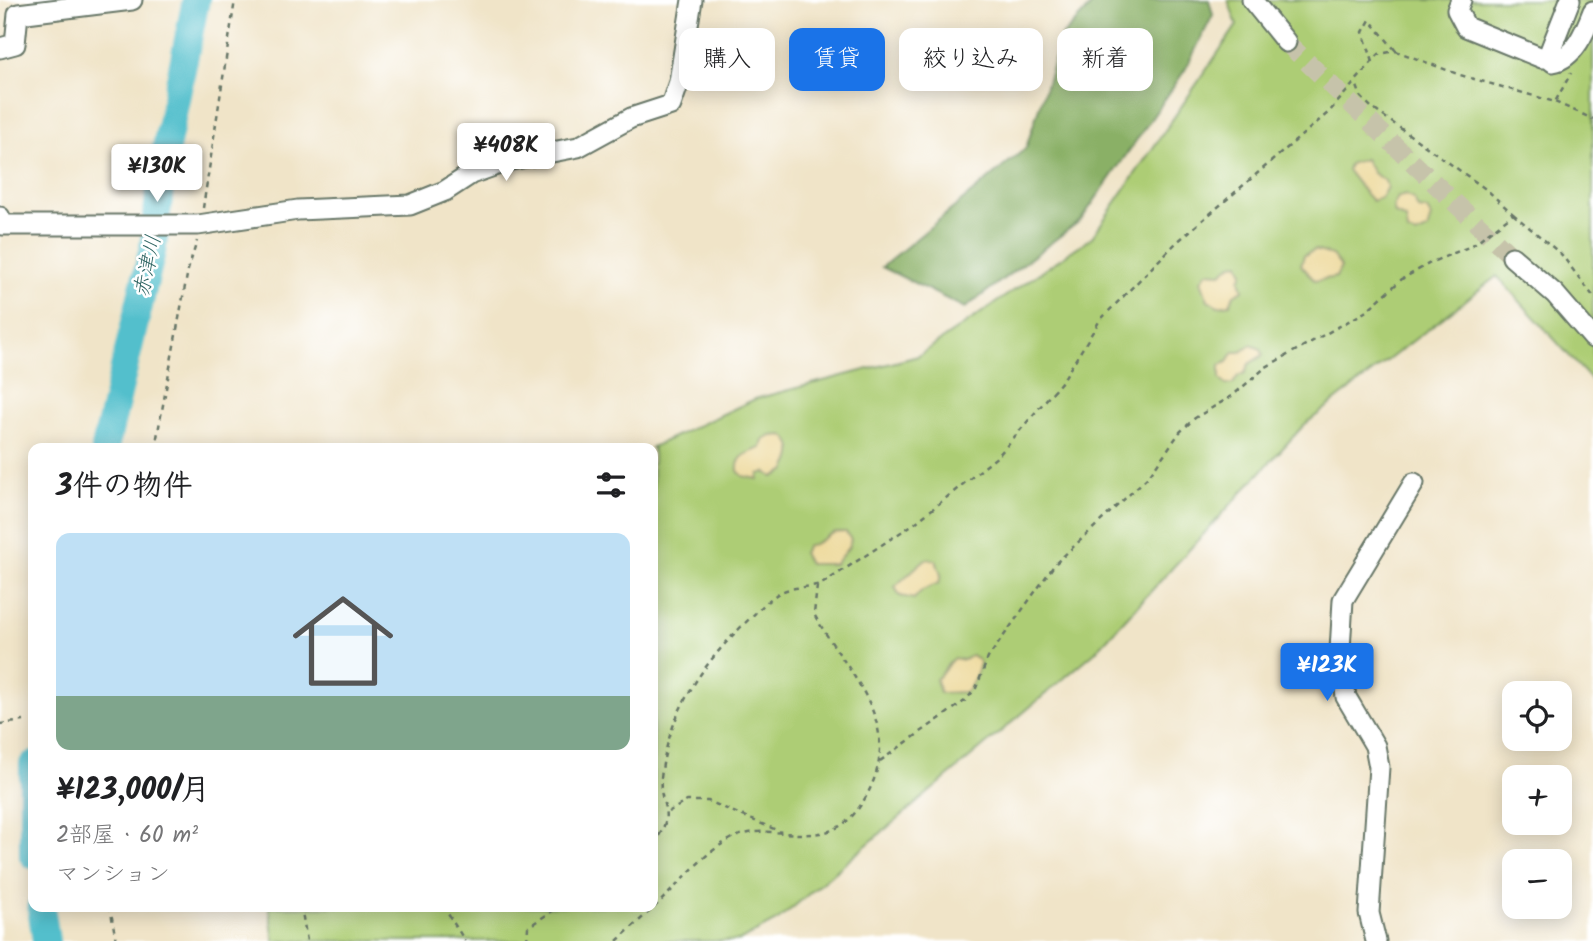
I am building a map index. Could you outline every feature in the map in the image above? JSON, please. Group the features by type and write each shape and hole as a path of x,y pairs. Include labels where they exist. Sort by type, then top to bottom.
{"street":[{"path":"0,48 15,44 18,14 132,0"},
{"path":"0,217 2,225 198,225 298,210 410,205 444,191 471,174 511,160 578,147 631,118 671,104 679,82 692,0"},
{"path":"1252,0 1286,42"},
{"path":"1461,0 1457,10 1466,27 1542,58 1549,58 1553,62 1561,61 1571,51 1584,33 1593,11"},
{"path":"1549,58 1570,0"},
{"path":"1512,257 1555,294 1593,338"},
{"path":"1376,941 1369,913 1379,767 1375,746 1346,697 1340,650 1343,600 1414,483"}],"path":[{"path":"1373,62 1363,32 1370,20 1396,51 1460,75 1555,102 1593,119"},
{"path":"668,812 661,782 667,751 691,685 706,663 777,595 792,587 817,586 925,515 998,456 1063,380 1100,320 1176,243 1329,112 1379,54 1396,51"},
{"path":"1555,102 1574,68"},
{"path":"1356,83 1361,97 1372,108 1487,190 1561,254 1593,296"},
{"path":"880,761 966,700 976,688 988,658 1055,565 1148,477 1181,432 1195,418 1232,396 1266,367 1365,312 1402,279 1432,262 1471,246 1513,214"},
{"path":"658,902 710,852 732,838 753,831 818,834 840,828 856,814 872,786 880,761 881,739 864,690 814,614 817,586"},
{"path":"0,724 24,721"},
{"path":"658,833 668,812 687,801 708,801 781,832"},
{"path":"111,912 116,941"},
{"path":"302,912 307,941"},
{"path":"447,912 465,941"},
{"path":"527,941 528,927 551,912"},
{"path":"617,941 647,912"}],"green space":[{"path":"1096,0 1209,0 1213,15 1185,70 1081,220 965,308 882,267 1026,148 1057,52 1057,91 1153,91 1153,28 1070,28"},
{"path":"1228,0 1593,0 1593,382 1497,276 1304,425 1095,652 778,920 739,941 274,941 270,912 658,912 658,444 755,399 918,356 1092,237 1237,25"}],"sand":[{"path":"1365,159 1373,173 1385,181 1387,187 1381,198 1373,201 1347,170 1349,164"},
{"path":"1406,195 1414,200 1418,209 1427,210 1431,217 1427,230 1416,235 1408,232 1406,219 1395,214 1393,207 1398,197"},
{"path":"1315,250 1332,255 1341,267 1336,277 1315,281 1301,265 1304,255"},
{"path":"1239,263 1243,273 1240,279 1243,290 1234,295 1230,304 1218,306 1208,300 1201,281 1207,272 1221,273 1232,264"},
{"path":"1251,345 1261,349 1263,355 1249,364 1245,373 1238,376 1233,384 1226,385 1220,379 1220,365 1227,362 1234,352 1241,352"},
{"path":"783,435 792,447 785,471 773,477 766,472 759,474 758,479 743,476 738,471 741,458 761,448 763,440"},
{"path":"836,532 846,532 851,540 835,564 809,564 803,553 806,547"},
{"path":"926,559 936,560 941,575 939,583 922,590 914,599 900,596 895,587"},
{"path":"972,655 980,662 967,690 940,693 936,679 949,663 954,658 964,660"}],"waterway":[{"name":"赤津川","path":"106,443 153,247 163,163 196,0"},
{"name":"赤津川","path":"42,912 46,941"}],"tunnel":[{"path":"1286,42 1512,257"}]}
